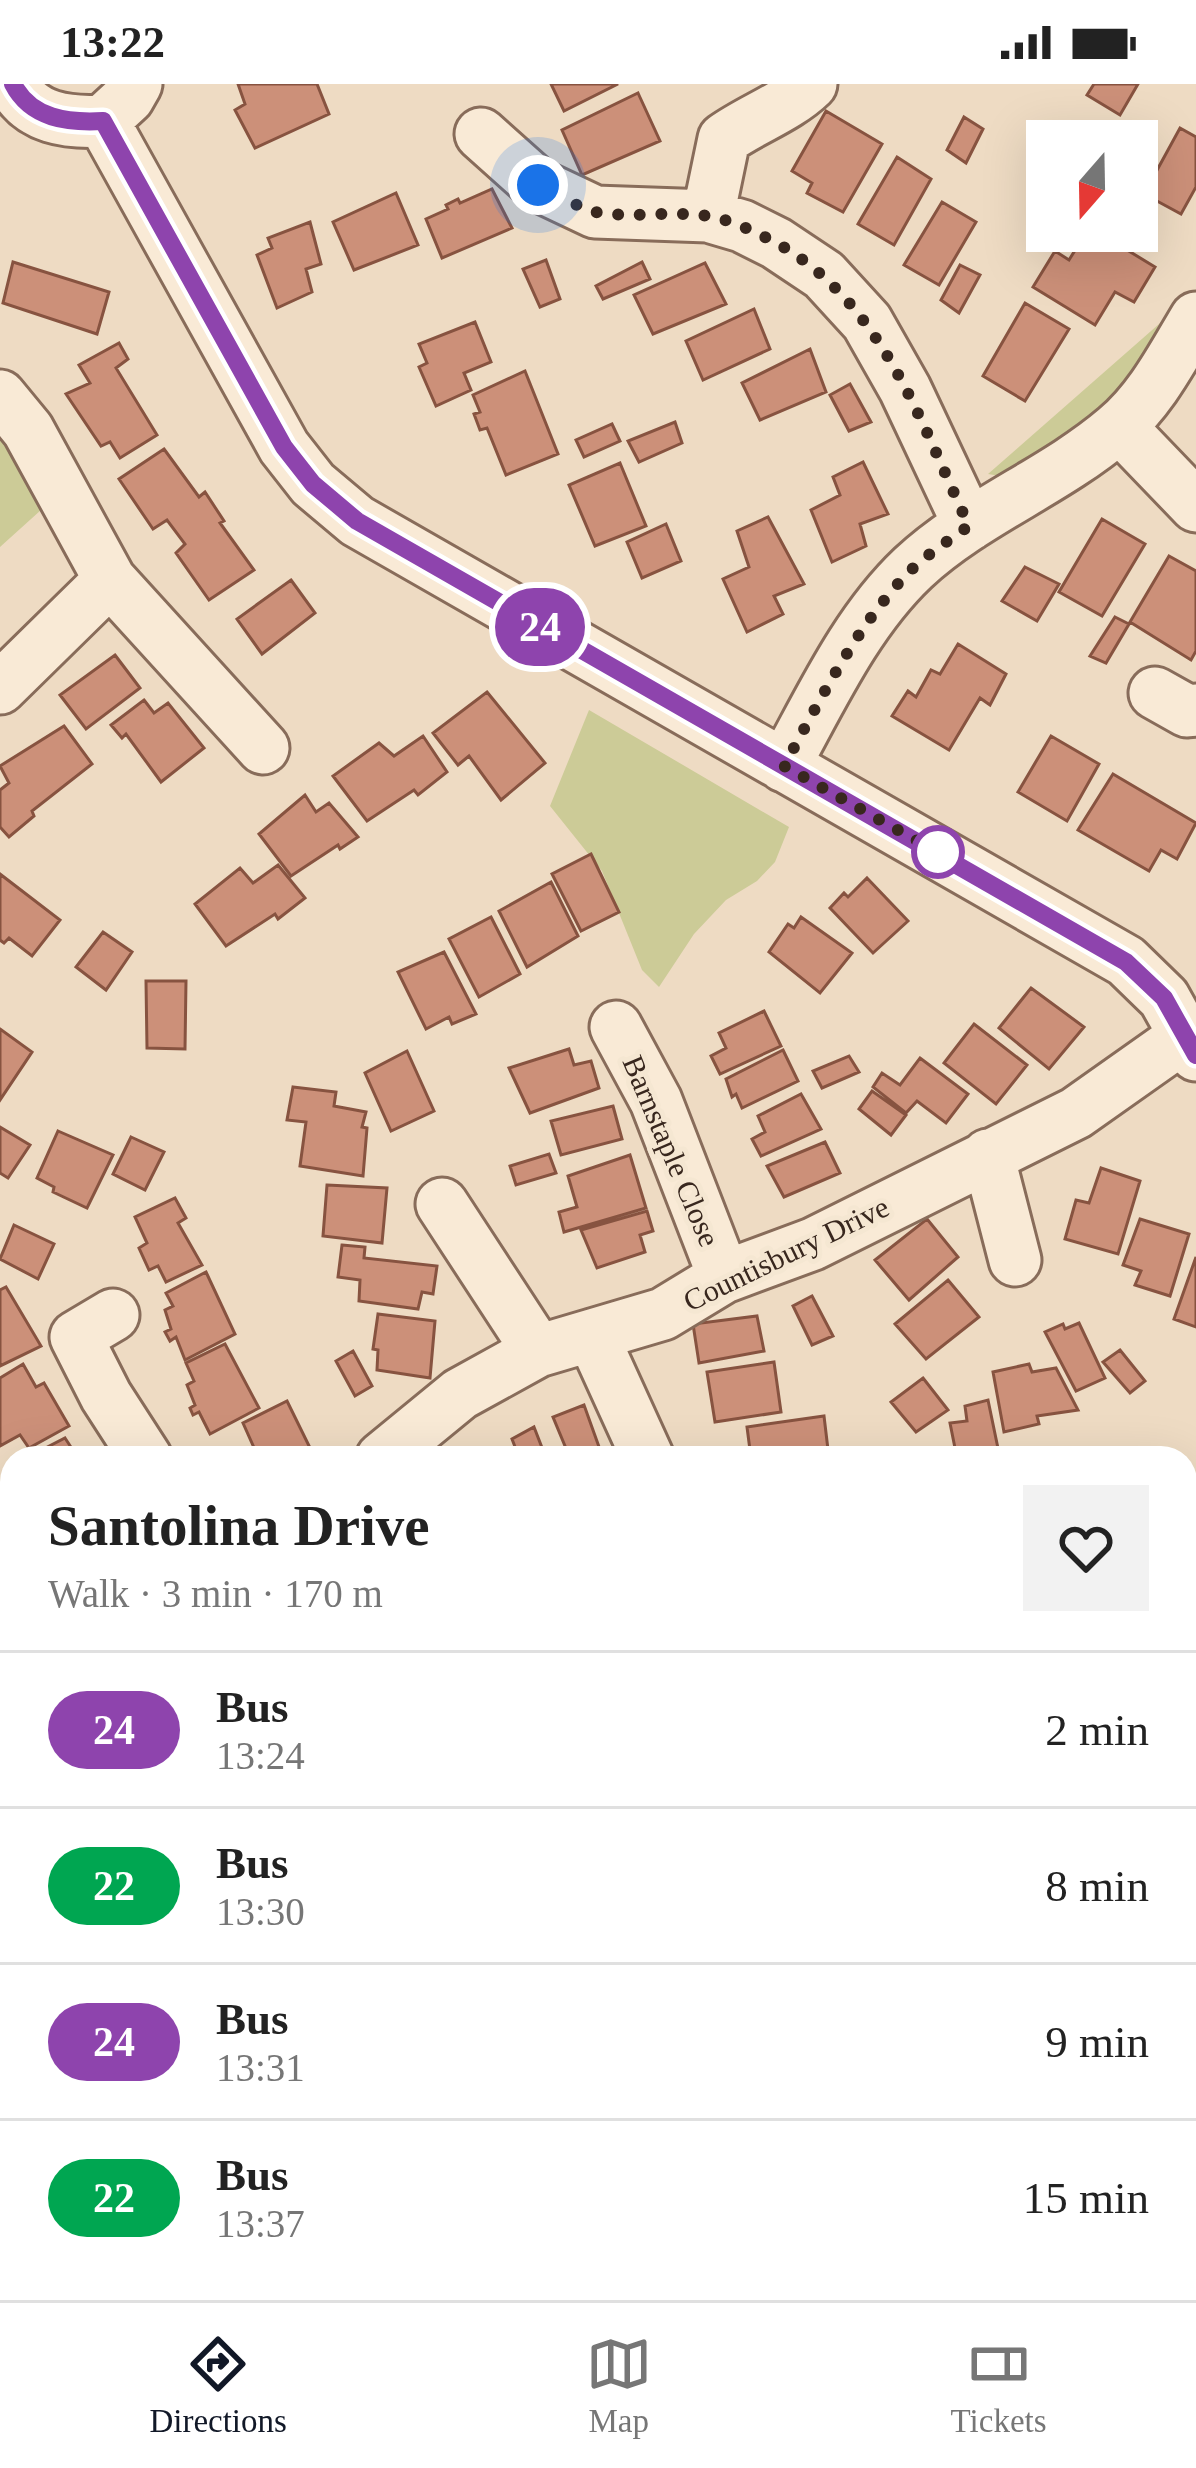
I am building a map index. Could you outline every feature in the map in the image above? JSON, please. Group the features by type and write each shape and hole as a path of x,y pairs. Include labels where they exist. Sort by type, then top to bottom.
{"street":[{"path":"708,216 724,139 793,102 811,84"},
{"path":"10,95 63,121 119,103 284,447 313,484 357,521 1126,962 1164,998 1191,1046"},
{"path":"481,134 538,185 595,212 708,216 776,243 824,275 867,322 905,389 969,526"},
{"path":"784,766 850,650 912,569 1120,427 1162,374 1196,318"},
{"path":"0,396 28,430 110,580 262,748"},
{"path":"1120,427 1196,506"},
{"path":"0,688 110,580"},
{"name":"Barnstaple Close","path":"616,1027 656,1101 724,1277"},
{"name":"Countisbury Drive","path":"397,1446 460,1394 538,1351 663,1314 724,1277 813,1244 1076,1113 1191,1046"},
{"path":"988,1155 1015,1259"},
{"path":"442,1204 538,1351"},
{"path":"113,1315 76,1336 138,1446"},
{"path":"592,1336 642,1446"}],"shaded area":[{"path":"1167,317 1113,408 1006,477 988,474"},
{"path":"0,425 41,510 0,547"},
{"path":"589,710 789,827 775,862 757,881 726,900 694,934 659,987 642,970 602,871 550,806"}],"building":[{"path":"238,84 317,84 329,114 255,148 235,110 245,104"},
{"path":"551,84 618,84 564,111"},
{"path":"1094,84 1138,84 1120,115 1087,95"},
{"path":"638,93 660,141 582,175 562,130"},
{"path":"826,111 882,144 843,212 807,193 812,183 792,171"},
{"path":"964,117 983,129 966,163 947,150"},
{"path":"1180,128 1196,137 1196,187 1181,214 1158,202 1158,168"},
{"path":"897,157 931,179 894,245 858,224"},
{"path":"492,189 512,228 442,258 426,219 458,199 460,203"},
{"path":"396,193 418,245 354,270 333,222"},
{"path":"942,202 976,222 939,285 904,265"},
{"path":"310,222 321,264 306,269 312,292 277,308 257,255 272,248 268,238"},
{"path":"1054,252 1069,260 1074,252 1130,252 1155,267 1134,302 1115,292 1095,325 1033,287"},
{"path":"546,260 560,299 540,307 523,269"},
{"path":"13,262 109,292 97,334 3,303"},
{"path":"642,262 650,279 603,299 596,286"},
{"path":"705,263 726,304 653,334 634,295"},
{"path":"960,265 980,275 959,313 941,300"},
{"path":"1025,303 1069,329 1025,401 983,376"},
{"path":"754,309 770,349 703,380 686,341"},
{"path":"475,322 491,362 464,373 471,390 436,406 419,367 427,363 419,344"},
{"path":"119,343 128,359 116,368 157,435 120,458 110,442 101,446 66,394 90,383 79,365"},
{"path":"810,349 826,392 760,420 742,383"},
{"path":"525,371 558,454 506,475 487,428 480,430 473,395"},
{"path":"850,384 871,422 849,431 830,395"},
{"path":"675,422 682,443 639,462 628,441"},
{"path":"612,424 620,441 584,457 576,440"},
{"path":"164,449 199,497 205,492 224,521 220,523 254,570 209,600 176,553 185,544 167,520 153,529 119,479"},
{"path":"863,462 888,514 860,524 866,546 832,562 811,510 840,495 833,477"},
{"path":"620,463 646,526 595,546 569,485"},
{"path":"768,517 804,584 774,596 783,614 747,632 723,579 749,567 737,531"},
{"path":"1102,519 1145,544 1102,616 1059,592"},
{"path":"666,524 681,561 642,578 627,542"},
{"path":"1169,556 1196,571 1196,651 1191,660 1130,622"},
{"path":"1025,567 1059,584 1037,621 1002,601"},
{"path":"291,580 315,613 262,654 237,619"},
{"path":"1115,617 1129,624 1106,663 1090,656"},
{"path":"958,644 1006,674 990,705 980,698 949,750 892,716 908,691 916,697 931,670 940,674"},
{"path":"115,655 140,688 86,729 60,695"},
{"path":"487,692 545,763 501,800 469,756 458,765 433,733"},
{"path":"144,700 154,713 168,703 204,748 161,782 126,734 122,738 111,725"},
{"path":"64,726 92,764 32,811 34,816 9,837 0,827 0,790 9,783 0,766"},
{"path":"423,736 447,772 418,795 414,790 367,821 333,776 379,743 394,756"},
{"path":"1051,736 1099,764 1067,821 1018,792"},
{"path":"1113,774 1196,823 1177,859 1161,850 1149,871 1078,830"},
{"path":"305,795 316,812 329,803 358,837 291,876 259,834"},
{"path":"591,854 619,912 581,931 552,874"},
{"path":"278,865 305,898 278,919 275,914 226,946 195,904 240,868 253,883"},
{"path":"0,874 60,920 32,956 9,938 4,943 0,940"},
{"path":"867,878 908,921 873,953 830,908"},
{"path":"551,882 578,936 527,967 499,911"},
{"path":"491,917 520,974 479,997 449,939"},
{"path":"801,917 852,953 820,993 769,952 788,924 794,928"},
{"path":"103,932 132,952 106,990 76,967"},
{"path":"444,952 476,1014 452,1024 449,1017 426,1029 398,972"},
{"path":"146,981 186,981 185,1049 147,1048"},
{"path":"1031,988 1084,1027 1049,1069 999,1028"},
{"path":"764,1011 781,1046 720,1074 711,1056 726,1048 719,1033"},
{"path":"974,1024 1027,1065 996,1104 944,1063"},
{"path":"0,1029 32,1052 0,1100"},
{"path":"569,1049 574,1065 591,1061 599,1088 530,1113 509,1068"},
{"path":"783,1050 798,1081 742,1108 726,1079"},
{"path":"407,1051 434,1111 391,1131 365,1073"},
{"path":"849,1056 859,1072 822,1088 813,1071"},
{"path":"920,1058 968,1094 946,1123 917,1101 906,1113 873,1087 882,1073 900,1085"},
{"path":"293,1087 336,1092 334,1106 366,1112 363,1176 300,1166 306,1122 287,1120"},
{"path":"872,1091 906,1115 891,1135 859,1109"},
{"path":"801,1094 821,1129 761,1156 752,1139 765,1132 758,1116"},
{"path":"613,1106 622,1139 561,1155 551,1121"},
{"path":"0,1127 30,1145 8,1178 0,1173"},
{"path":"58,1131 113,1155 87,1208 53,1192 54,1187 37,1178"},
{"path":"131,1137 164,1152 145,1190 113,1174"},
{"path":"825,1142 840,1173 784,1197 767,1166"},
{"path":"549,1154 556,1173 516,1185 510,1166"},
{"path":"630,1155 646,1208 564,1232 559,1212 577,1207 568,1176"},
{"path":"1101,1168 1140,1181 1118,1254 1065,1239 1076,1200 1089,1203"},
{"path":"327,1185 387,1188 382,1243 323,1236"},
{"path":"175,1198 186,1218 178,1223 202,1265 166,1282 158,1266 149,1270 139,1248 147,1243 135,1217"},
{"path":"647,1211 653,1231 640,1235 645,1252 597,1268 581,1230"},
{"path":"927,1219 958,1257 909,1300 875,1260"},
{"path":"1140,1219 1189,1234 1170,1296 1135,1285 1141,1271 1123,1265"},
{"path":"14,1225 54,1244 38,1279 0,1259"},
{"path":"342,1245 365,1247 364,1258 437,1266 433,1294 422,1292 418,1309 359,1301 360,1280 338,1277"},
{"path":"1196,1257 1196,1327 1174,1319"},
{"path":"206,1272 235,1334 185,1360 176,1337 170,1341 165,1332 171,1329 165,1310 173,1306 166,1293"},
{"path":"948,1280 979,1317 926,1359 895,1324"},
{"path":"6,1287 41,1346 0,1366 0,1290"},
{"path":"812,1296 833,1336 812,1345 793,1306"},
{"path":"378,1314 435,1321 430,1378 377,1370 378,1350 373,1349"},
{"path":"757,1316 764,1351 699,1363 693,1324"},
{"path":"1079,1323 1105,1378 1076,1391 1045,1332"},
{"path":"225,1344 259,1408 210,1434 199,1412 193,1415 190,1408 195,1405 187,1385 194,1381 186,1363"},
{"path":"1120,1350 1145,1381 1130,1393 1103,1362"},
{"path":"353,1351 372,1386 355,1396 336,1361"},
{"path":"774,1362 781,1412 715,1422 707,1372"},
{"path":"23,1364 36,1387 44,1383 69,1426 33,1446 20,1435 0,1446 0,1378"},
{"path":"1029,1364 1032,1372 1056,1368 1078,1410 1037,1416 1039,1424 1004,1432 993,1372"},
{"path":"923,1378 948,1410 916,1432 891,1402"},
{"path":"988,1400 998,1446 955,1446 950,1423 967,1421 965,1406"},
{"path":"287,1401 309,1446 253,1446 243,1423"},
{"path":"584,1405 599,1446 565,1446 553,1417"},
{"path":"824,1416 828,1446 749,1446 747,1427"},
{"path":"534,1427 541,1446 515,1446 512,1439"}],"bus line":[{"name":"24","path":"13,84 39,112 63,121 103,121 284,447 313,484 357,521 1126,962 1164,998 1196,1055"}],"route":[{"path":"538,185 595,212 708,216 742,226 824,275 867,322 905,389 969,526 912,569 877,610 784,766 953,861 938,852"}]}
